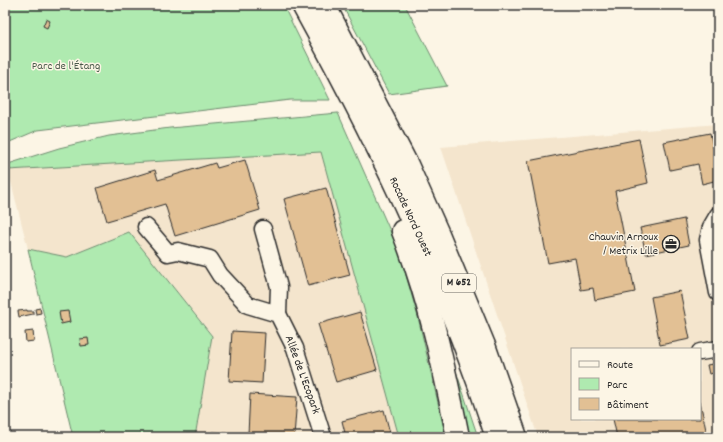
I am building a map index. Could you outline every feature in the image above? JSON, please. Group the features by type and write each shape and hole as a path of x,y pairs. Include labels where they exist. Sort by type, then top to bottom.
{"highway":[{"name":"Rocade Nord Ouest","path":"303,5 352,77"},
{"name":"Rocade Nord Ouest","path":"324,5 352,77 453,315 497,437"},
{"name":"Rocade Nord Ouest","path":"378,137 417,186 458,280 485,348 516,437"},
{"path":"378,137 387,189 408,243 441,355 458,437"}],"street":[{"path":"718,215 711,227 708,240 718,294"},
{"path":"146,227 168,253 178,251 210,259 220,275 248,305 278,314 279,287 263,229"},
{"name":"Allée de L'Ecopark","path":"278,314 295,348 323,437"},
{"path":"701,352 718,349"}],"shaded area":[{"path":"718,124 718,437 538,437 441,147"},
{"path":"321,152 399,437 195,437 212,335 129,232 67,257 28,249 8,170"}],"green space":[{"name":"Parc de l'Étang","path":"5,5 283,5 330,100 290,100 38,130 5,144"},
{"path":"342,5 405,5 447,86 389,94"},
{"path":"338,113 399,251 418,317 446,437 399,437 321,152 5,171 5,165 59,148 109,136 170,128"},
{"path":"129,232 212,336 195,437 73,437 28,249 67,257"},
{"path":"454,365 478,437 467,437"}],"building":[{"path":"46,19 50,21 47,28 43,26"},
{"path":"710,133 718,170 718,180 702,184 698,164 670,170 664,142"},
{"path":"639,139 648,183 615,191 635,292 595,300 593,288 581,290 575,258 548,263 528,161"},
{"path":"245,160 260,210 175,236 165,204 107,221 97,188 155,170 158,180 215,163 217,168"},
{"path":"326,188 350,275 308,286 284,199"},
{"path":"684,219 689,245 646,254 640,228"},
{"path":"680,291 690,339 660,345 651,297"},
{"path":"40,308 41,313 36,314 35,309"},
{"path":"18,311 33,311 33,314 19,317"},
{"path":"68,311 70,322 61,324 59,312"},
{"path":"360,312 377,370 336,382 318,324"},
{"path":"33,331 34,341 26,342 25,332"},
{"path":"232,331 265,333 262,383 229,381"},
{"path":"88,338 89,345 81,346 80,339"},
{"path":"718,363 718,372 709,374 707,365"},
{"path":"250,394 297,397 294,437 248,434"},
{"path":"701,406 707,435 698,437 617,437 613,420 701,420"},
{"path":"384,410 391,437 346,437 342,421"},
{"path":"212,432 258,435 257,437 211,437"}],"place":[{"name":"Chauvin Arnoux / Metrix Lille","path":"671,244"}]}
